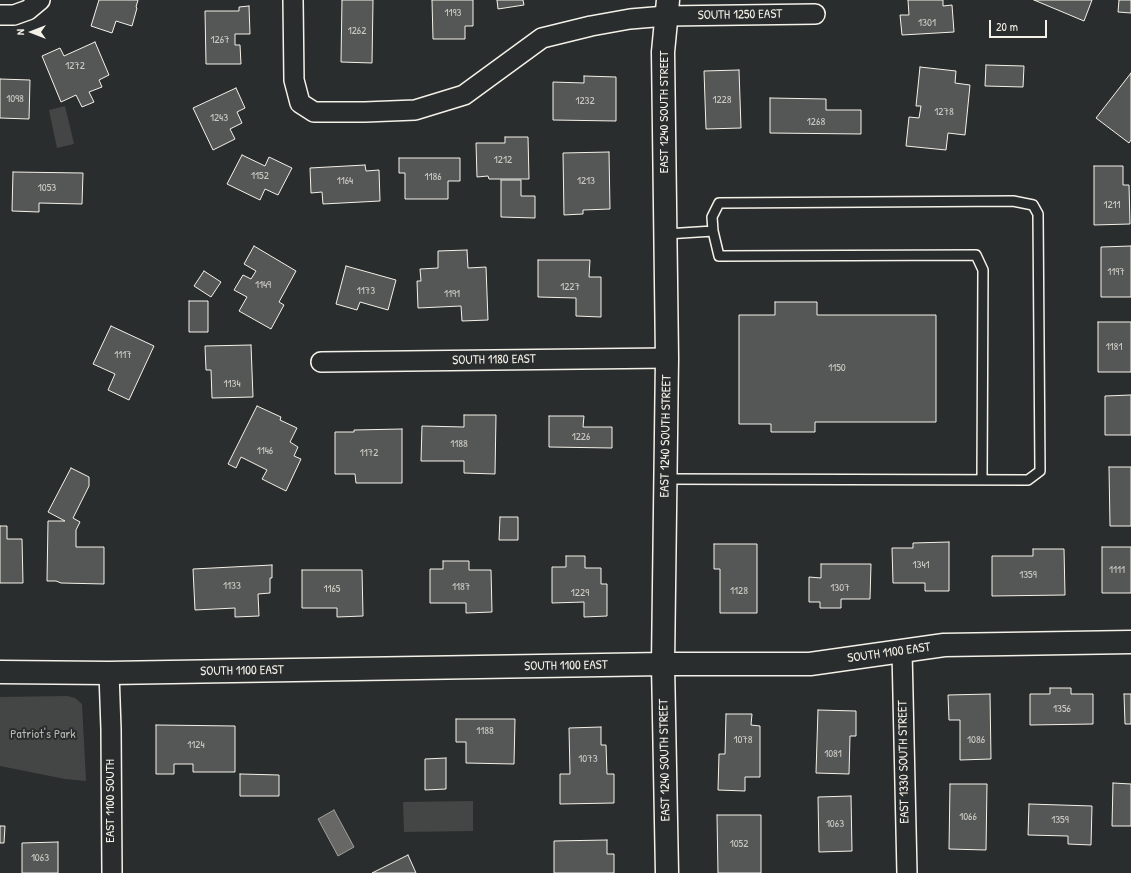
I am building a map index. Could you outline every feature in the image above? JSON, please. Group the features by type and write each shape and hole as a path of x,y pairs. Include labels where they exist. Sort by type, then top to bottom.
{"street":[{"path":"0,15 14,15 28,10 40,0"},
{"name":"SOUTH 1250 EAST","path":"293,0 294,80 300,103 314,112 415,110 464,95 542,38 591,26 624,20 667,8 815,14"},
{"name":"EAST 1240 SOUTH STREET","path":"667,8 663,52 667,358 663,664 667,873"},
{"name":"SOUTH 1180 EAST","path":"321,362 667,358"},
{"name":"SOUTH 1100 EAST","path":"0,672 109,673 663,664 810,664 944,645 1131,642"},
{"name":"EAST 1330 SOUTH STREET","path":"902,651 907,873"},
{"name":"EAST 1100 SOUTH","path":"109,673 112,873"}],"lane":[{"path":"666,479 982,480 1028,480 1040,471 1038,214 1033,205 1013,201 719,203 712,217 713,231 719,256 976,255 983,270 982,480"},
{"path":"666,234 713,231"}],"green space":[{"path":"65,106 74,144 57,148 49,110"},
{"name":"Patriot's Park","path":"67,696 75,698 82,704 86,781 65,779 0,766 0,697"},
{"path":"473,801 473,831 404,832 403,802"}],"shaded area":[{"path":"334,810 354,847 338,856 318,819"}],"building":[{"path":"99,0 138,0 132,26 116,21 112,33 91,26"},
{"path":"342,0 373,0 372,63 341,62"},
{"path":"432,0 473,0 473,26 465,26 465,39 433,39"},
{"path":"497,0 523,0 524,5 498,9"},
{"path":"908,0 943,0 943,6 952,5 954,32 902,35 900,15 909,15"},
{"path":"1034,0 1092,0 1084,21"},
{"path":"1119,0 1131,0 1131,13 1118,12"},
{"path":"249,6 250,34 235,34 235,45 240,45 241,64 206,64 205,11 239,11 239,7"},
{"path":"95,42 109,75 99,80 102,87 89,92 94,102 82,107 76,95 61,102 42,56 60,48 64,56"},
{"path":"986,65 1024,66 1023,87 985,86"},
{"path":"920,67 956,71 955,83 970,85 965,135 948,133 946,150 906,146 909,117 919,118 921,106 916,106"},
{"path":"739,70 741,128 706,129 704,71"},
{"path":"1131,73 1131,140 1129,143 1096,118"},
{"path":"584,76 616,77 616,121 553,120 553,82 584,83"},
{"path":"0,79 30,80 29,119 0,118"},
{"path":"236,88 245,108 237,112 242,123 230,129 235,139 213,150 193,108"},
{"path":"770,98 826,99 826,110 861,110 861,134 770,133"},
{"path":"505,137 528,137 529,179 489,179 488,176 477,177 476,143 505,143"},
{"path":"609,152 610,209 583,210 583,214 564,215 563,153"},
{"path":"242,155 265,166 269,157 292,168 278,195 265,189 260,200 227,184"},
{"path":"399,158 460,158 460,181 448,181 448,199 405,199 405,173 399,173"},
{"path":"365,165 366,171 379,170 380,201 323,204 322,192 311,193 310,168"},
{"path":"1094,166 1123,166 1123,185 1129,185 1130,224 1094,225"},
{"path":"13,172 83,173 82,204 39,203 39,212 12,211"},
{"path":"501,180 521,180 521,196 535,196 535,218 501,217"},
{"path":"254,246 296,271 279,302 284,305 271,329 239,311 247,297 234,290 243,275 251,279 256,271 244,264"},
{"path":"1131,246 1131,297 1101,297 1101,247"},
{"path":"467,250 468,268 486,267 488,320 462,321 461,306 418,308 417,281 421,281 420,269 438,268 438,251"},
{"path":"538,260 590,260 589,277 601,277 601,317 576,316 576,298 538,297"},
{"path":"346,266 396,280 388,310 360,302 357,310 336,304"},
{"path":"204,271 221,282 211,297 194,286"},
{"path":"189,301 208,301 208,332 189,332"},
{"path":"775,302 817,302 817,315 936,315 936,422 815,422 815,432 771,432 771,424 739,424 739,315 775,315"},
{"path":"1098,322 1131,322 1131,372 1098,372"},
{"path":"111,326 154,346 129,400 108,390 115,374 93,364"},
{"path":"251,345 253,397 212,398 211,370 206,370 205,346"},
{"path":"1131,395 1131,435 1105,435 1105,396"},
{"path":"257,406 281,417 280,420 297,428 290,442 298,447 294,456 301,459 286,491 262,479 267,470 241,457 236,468 228,464"},
{"path":"464,415 496,415 495,474 464,473 464,461 421,461 422,426 464,427"},
{"path":"549,416 584,416 583,427 612,427 612,448 549,447"},
{"path":"402,429 402,483 356,483 355,474 335,474 335,432"},
{"path":"1109,467 1131,467 1131,526 1110,526"},
{"path":"71,468 89,477 89,486 73,518 80,522 76,530 76,547 104,547 104,584 61,583 56,581 47,581 48,521 65,521 48,512"},
{"path":"500,517 518,517 518,540 499,540"},
{"path":"0,526 7,526 7,539 22,539 23,583 0,583"},
{"path":"949,542 949,591 925,591 925,583 893,583 892,548 913,548 913,543"},
{"path":"714,544 757,544 757,613 720,613 720,569 714,569"},
{"path":"1102,547 1131,547 1131,593 1102,593"},
{"path":"1033,549 1064,549 1065,595 992,596 992,556 1033,556"},
{"path":"566,556 585,556 585,568 601,568 601,584 607,584 607,616 584,617 584,602 552,603 552,567 566,567"},
{"path":"443,561 469,561 469,570 491,570 492,612 466,613 466,603 430,603 430,569 443,569"},
{"path":"821,564 871,564 870,599 841,599 841,608 820,608 820,602 809,602 809,577 821,578"},
{"path":"272,565 270,593 258,594 259,616 235,617 235,608 195,610 193,569"},
{"path":"302,570 362,570 363,616 337,617 337,608 302,608"},
{"path":"1050,688 1071,688 1071,694 1093,694 1093,724 1030,725 1030,694 1050,694"},
{"path":"990,694 991,759 960,760 960,720 949,720 948,695"},
{"path":"1124,694 1131,694 1131,724 1125,724"},
{"path":"818,710 856,711 856,736 850,736 849,774 816,773"},
{"path":"726,714 752,714 751,725 760,726 760,777 745,777 745,791 718,790 719,754 725,754"},
{"path":"456,719 515,719 514,764 466,763 466,742 456,742"},
{"path":"156,725 235,726 235,772 193,772 193,764 174,764 174,774 156,774"},
{"path":"601,727 601,745 606,745 607,774 614,774 614,803 560,804 560,774 570,774 569,728"},
{"path":"446,758 446,789 425,790 425,759"},
{"path":"240,774 279,775 279,796 240,796"},
{"path":"1113,783 1131,784 1131,826 1112,826"},
{"path":"950,784 987,784 986,850 949,849"},
{"path":"851,796 852,851 819,852 818,797"},
{"path":"1029,804 1092,806 1091,845 1068,844 1068,836 1028,835"},
{"path":"717,815 761,815 761,873 718,873"},
{"path":"0,826 5,826 4,843 0,843"},
{"path":"607,840 607,854 614,854 614,873 554,873 554,841"},
{"path":"58,842 58,873 22,873 22,843"},
{"path":"408,855 416,873 372,873"}]}
